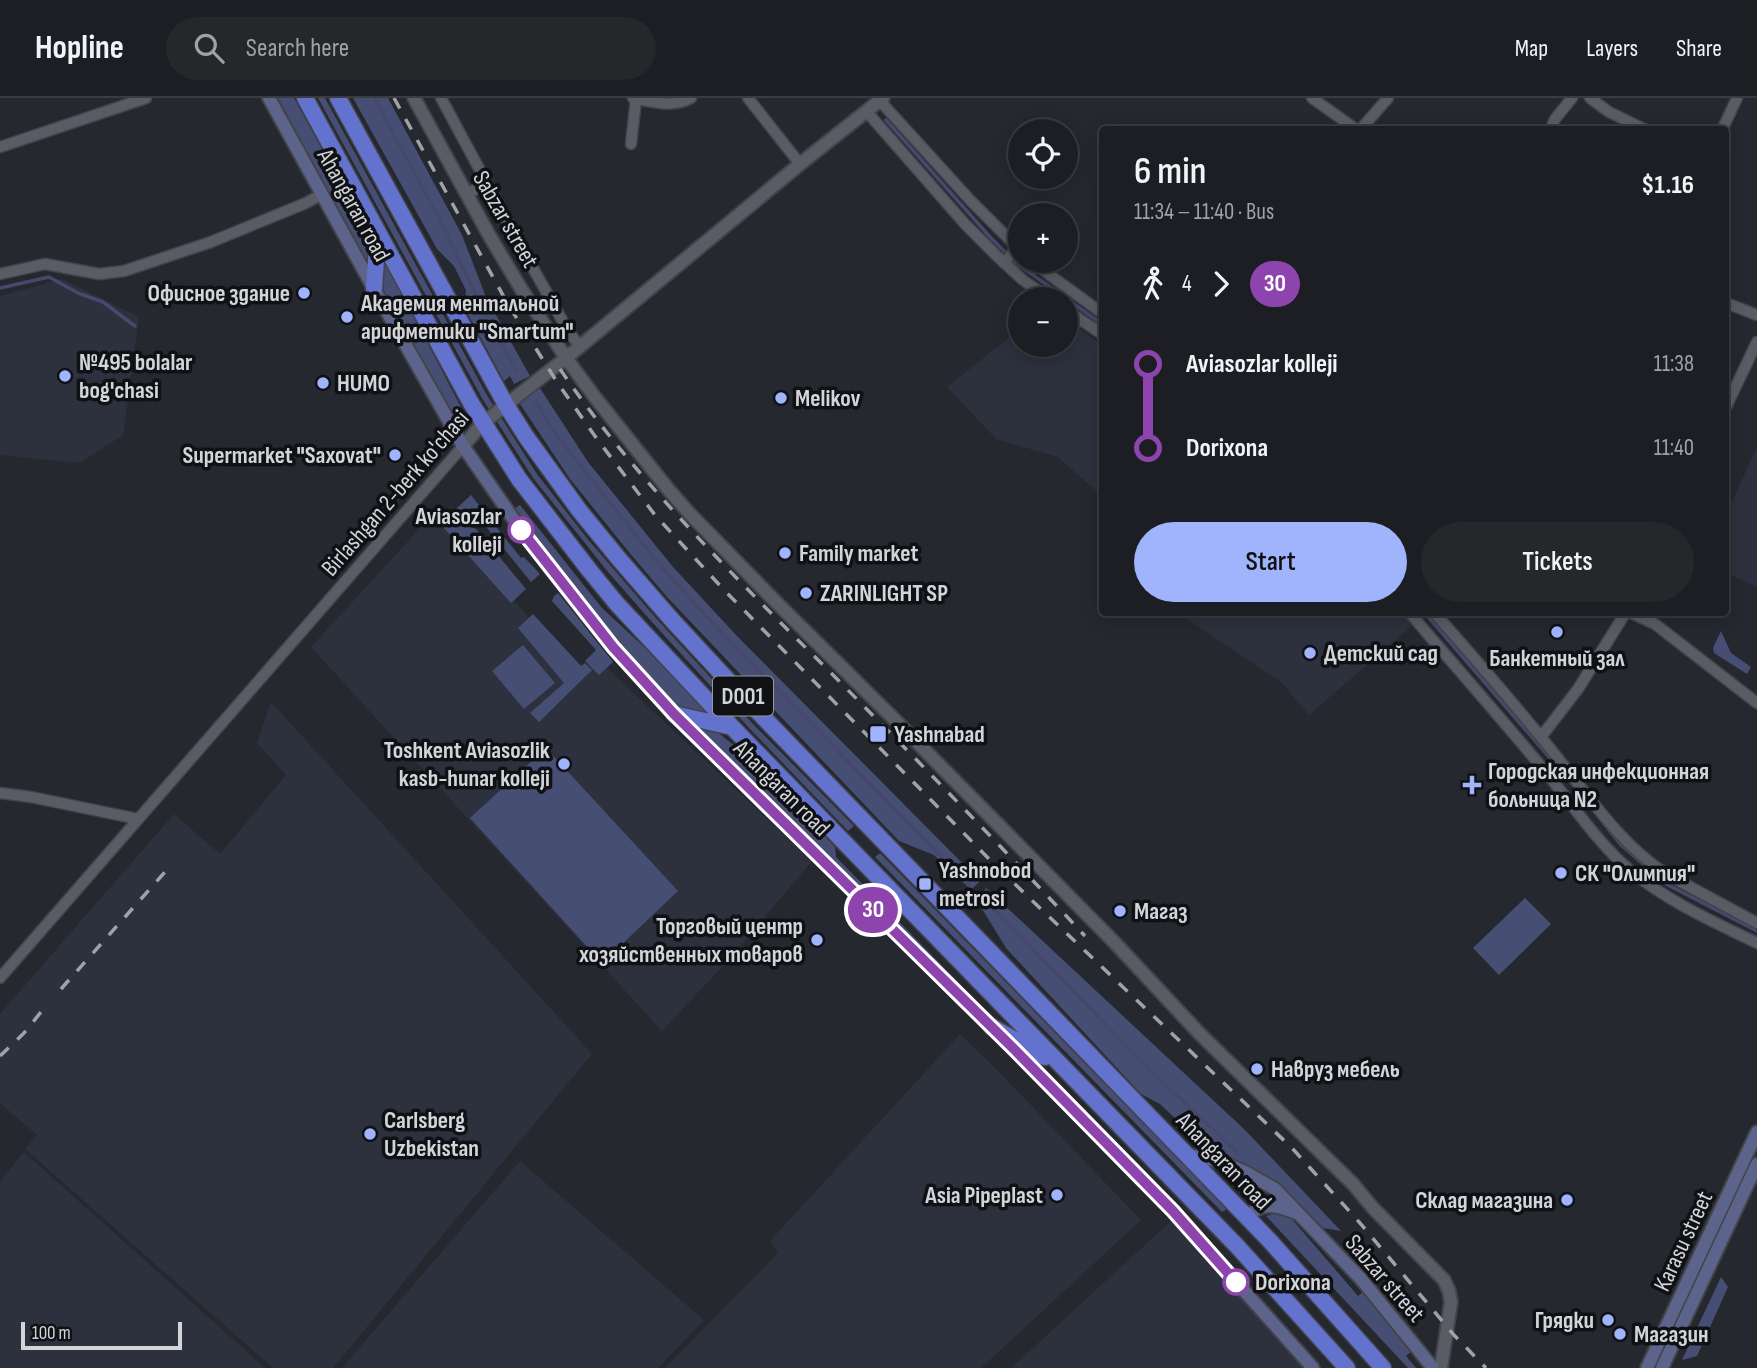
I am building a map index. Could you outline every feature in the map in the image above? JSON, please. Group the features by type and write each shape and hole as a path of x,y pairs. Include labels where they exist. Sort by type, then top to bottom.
{"highway":[{"name":"Ahangaran road","path":"305,98 483,423 519,478 617,604 732,727 1237,1246 1347,1368"},
{"name":"Ahangaran road","path":"338,98 506,404 552,474 619,559 734,687 1247,1217 1383,1368"},
{"path":"374,289 378,232"},
{"path":"674,714 732,727"},
{"path":"850,848 860,845 865,838 860,817"},
{"path":"992,1027 1060,1065"},
{"path":"1237,1246 1240,1230 1247,1217"}],"main road":[{"name":"Ahangaran road","path":"268,98 463,446 521,530 583,611 674,714 992,1027 1173,1211 1313,1368"},
{"name":"Karasu street","path":"1647,1368 1757,1132"},
{"name":"Sabzar street","path":"1186,1154 1224,1163 1275,1189 1361,1279 1433,1368"},
{"name":"Karasu street","path":"1662,1368 1757,1164"},
{"path":"1247,1217 1254,1210 1268,1205 1280,1206 1302,1217"}],"street":[{"path":"0,147 146,98"},
{"name":"Sabzar street","path":"414,98 508,268 566,358 690,514 1115,944 1199,1033 1353,1184 1444,1280 1451,1302 1441,1368"},
{"path":"441,98 567,329 580,346"},
{"path":"631,145 635,98 672,104 691,98"},
{"path":"748,98 800,164"},
{"path":"1312,98 1352,126"},
{"path":"1362,126 1388,98"},
{"path":"1552,126 1572,98"},
{"path":"1590,98 1609,112 1638,126"},
{"path":"1723,126 1737,98"},
{"path":"882,99 971,201 1008,250"},
{"name":"Birlashgan 2-berk ko'chasi","path":"0,978 483,423 882,99"},
{"path":"867,112 964,224 1008,252"},
{"path":"467,194 487,183"},
{"path":"0,274 45,264 99,274 124,271 211,242 323,194"},
{"path":"1020,273 1024,281 1033,287"},
{"path":"1047,273 1099,311"},
{"path":"1729,304 1757,315"},
{"path":"1078,318 1099,332"},
{"path":"1729,401 1757,342"},
{"path":"1413,616 1541,737 1615,828 1653,865 1757,923"},
{"path":"1437,616 1540,762 1606,846 1629,870 1675,902 1757,943"},
{"path":"1541,737 1578,689 1625,616"},
{"path":"1637,616 1655,624 1757,702"},
{"path":"1540,762 1551,752"},
{"path":"0,793 138,819"}],"shaded area":[{"path":"278,98 294,98 372,241 367,264"},
{"path":"318,98 325,98 488,397 537,474 586,537 655,617 754,725 854,826 848,831 651,621 533,478 483,400"},
{"path":"353,98 388,98 462,235 486,297 530,376 514,384 510,376 504,381 465,309 466,290 454,266 437,249"},
{"path":"384,260 461,407 461,429 380,284"},
{"name":"№495 bolalar bog'chasi","path":"62,279 139,317 123,435 80,463 0,455 0,296"},
{"path":"1078,328 1099,343 1099,493 1058,457 996,439 947,387 1008,339 1008,357 1078,357"},
{"path":"536,382 588,462 673,567 737,636 980,881 971,890 934,855 899,841 667,597 570,479 514,395"},
{"path":"1757,447 1757,587 1729,574 1729,508"},
{"path":"471,495 521,558 524,557 540,574 531,582 483,523 464,516 444,520"},
{"path":"520,505 602,608 643,646 705,710 705,714 679,709 617,639 539,542 515,508"},
{"name":"Toshkent Aviasozlik kasb-hunar kolleji","path":"434,513 568,663 607,668 812,861 734,954 662,1031 311,647"},
{"path":"460,524 476,529 526,589 511,603 443,527"},
{"path":"558,593 613,662 599,675 585,661 596,650 552,601"},
{"path":"533,614 581,666 585,663 592,670 539,722 530,713 564,683 518,628"},
{"name":"Детский сад","path":"1182,616 1405,616 1413,625 1309,715 1281,682"},
{"path":"1721,631 1731,653 1751,667 1747,674 1714,653 1713,648"},
{"path":"523,645 555,683 524,709 492,671"},
{"name":"Carlsberg Uzbekistan","path":"271,702 592,1054 333,1368 273,1368 25,1149 37,1135 0,1103 0,1014 174,814 220,854 286,775 257,743"},
{"path":"701,729 716,731 751,759 835,847 836,857 1000,1025 705,736"},
{"path":"546,748 678,891 602,963 470,818"},
{"path":"880,853 1227,1209 1222,1212 875,857"},
{"path":"986,888 1245,1130 1341,1231 1323,1228 1275,1180 1199,1147 1188,1137 1183,1126 1160,1104 1141,1094 1006,948 976,899"},
{"path":"1525,898 1551,924 1499,975 1473,948"},
{"path":"960,1034 1141,1220 981,1368 665,1368 778,1253 770,1241"},
{"path":"24,1152 265,1368 0,1368 0,1181"},
{"path":"520,1161 704,1320 658,1368 342,1368"},
{"path":"1272,1214 1291,1218 1358,1296 1364,1291 1413,1350 1406,1356 1416,1368 1408,1368 1266,1216"},
{"path":"1172,1220 1303,1368 1011,1368"},
{"path":"1721,1277 1728,1287 1697,1356 1682,1360"}],"waterway":[{"path":"374,98 517,372"},
{"path":"886,120 1016,263 1099,322"},
{"path":"0,288 49,277 78,293 103,302 135,326"},
{"path":"536,402 554,432 659,564 721,632 969,885"},
{"path":"1427,616 1575,787"},
{"path":"1601,820 1621,845 1666,884 1757,931"},
{"path":"984,899 1151,1071 1237,1152"}],"railway":[{"path":"394,98 509,306 557,382 655,515 725,591 999,869 1292,1148 1360,1223 1454,1335 1486,1368"},
{"path":"560,369 622,451 690,529 961,805 1085,936"},
{"path":"61,989 172,864"},
{"path":"0,1056 41,1012"}],"bus line":[{"name":"30","path":"521,530 583,611 674,714 1014,1049 1173,1211 1236,1282"}],"place":[{"name":"Офисное здание","path":"304,293"},
{"name":"Академия ментальной арифметики \"Smartum\"","path":"347,317"},
{"name":"№495 bolalar bog'chasi","path":"65,376"},
{"name":"HUMO","path":"323,383"},
{"name":"Melikov","path":"781,398"},
{"name":"Supermarket \"Saxovat\"","path":"395,455"},
{"name":"Aviasozlar kolleji","path":"521,530"},
{"name":"Family market","path":"785,553"},
{"name":"ZARINLIGHT SP","path":"806,593"},
{"name":"Банкетный зал","path":"1557,632"},
{"name":"Детский сад","path":"1310,653"},
{"name":"Yashnabad","path":"878,734"},
{"name":"Toshkent Aviasozlik kasb-hunar kolleji","path":"564,764"},
{"name":"Городская инфекционная больница N2","path":"1472,785"},
{"name":"СК \"Олимпия\"","path":"1561,873"},
{"name":"Yashnobod metrosi","path":"925,884"},
{"name":"Магаз","path":"1120,911"},
{"name":"Торговый центр хозяйственных товаров","path":"817,940"},
{"name":"Навруз мебель","path":"1257,1069"},
{"name":"Carlsberg Uzbekistan","path":"370,1134"},
{"name":"Asia Pipeplast","path":"1057,1195"},
{"name":"Склад магазина","path":"1567,1200"},
{"name":"Dorixona","path":"1236,1282"},
{"name":"Грядки","path":"1608,1320"},
{"name":"Магазин","path":"1620,1334"}]}
